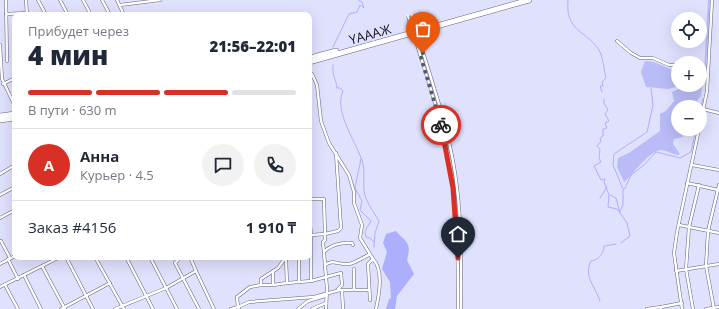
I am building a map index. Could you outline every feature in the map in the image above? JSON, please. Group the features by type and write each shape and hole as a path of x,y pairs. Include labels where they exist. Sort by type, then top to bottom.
{"highway":[{"name":"ҮАААЖ","path":"336,53 518,0"},
{"name":"ҮАААЖ","path":"312,58 529,0"},
{"name":"ҮАААЖ","path":"312,61 327,55"},
{"path":"0,116 12,116"},
{"path":"0,120 12,116"}],"street":[{"path":"6,0 6,61"},
{"path":"26,0 27,12"},
{"path":"38,0 44,12"},
{"path":"60,0 66,12"},
{"path":"83,0 89,12"},
{"path":"102,0 108,12"},
{"path":"117,0 123,12"},
{"path":"120,5 160,0"},
{"path":"705,100 708,77 712,0"},
{"path":"6,14 12,14"},
{"path":"412,15 420,50"},
{"path":"408,16 422,54 448,136 457,187 460,233 461,309"},
{"path":"618,41 630,53 640,58 653,58 671,65"},
{"path":"0,46 2,81 12,100"},
{"path":"422,54 451,168 457,231 458,309"},
{"path":"312,74 317,85 321,121 330,143 349,175 354,192 354,203 362,225 360,238 369,254 378,264 380,274 376,309"},
{"path":"2,81 12,79"},
{"path":"707,110 719,113"},
{"path":"682,309 674,253 678,225 698,136"},
{"path":"312,235 338,231 340,228 336,153"},
{"path":"692,164 719,170"},
{"path":"0,174 12,167"},
{"path":"687,183 718,190"},
{"path":"693,309 686,269 689,227 699,185"},
{"path":"714,308 706,266 708,231 719,185"},
{"path":"0,195 12,189"},
{"path":"312,199 324,199 324,252 327,289 326,309"},
{"path":"0,218 12,212"},
{"path":"678,225 719,233"},
{"path":"1,241 18,279"},
{"path":"324,252 329,247 346,242 352,243 353,245"},
{"path":"325,265 338,261 344,264 350,264 369,254"},
{"path":"0,264 12,258"},
{"path":"370,300 368,264 373,259"},
{"path":"0,287 54,260"},
{"path":"68,260 93,309"},
{"path":"97,260 123,307"},
{"path":"128,260 154,309"},
{"path":"152,260 177,309"},
{"path":"177,260 176,263 199,309"},
{"path":"191,260 214,309"},
{"path":"261,286 261,279 273,271 284,260"},
{"path":"286,260 287,283"},
{"path":"299,260 299,282"},
{"path":"311,260 311,281"},
{"path":"676,271 719,264"},
{"path":"42,266 63,308 110,283"},
{"path":"354,269 354,289"},
{"path":"115,309 166,288 196,271"},
{"path":"273,271 273,285"},
{"path":"239,308 237,297 250,287 311,281 341,273 342,286 336,291"},
{"path":"24,275 41,309"},
{"path":"5,285 18,309"},
{"path":"298,309 308,301 322,298 331,292 354,289 369,290"},
{"path":"342,290 343,309"},
{"path":"312,309 326,303 331,292"},
{"path":"231,309 239,308 249,302 326,295"},
{"path":"647,309 682,304"},
{"path":"706,309 719,307"}],"shaded area":[{"path":"708,0 710,0 707,56 705,56 705,48 707,48"},
{"path":"645,61 654,62 671,69 671,88 646,87 641,72"},
{"path":"672,92 702,92 701,96 698,100 674,100"},
{"path":"671,105 671,136 683,136 674,139 673,144 680,154 676,155 662,150 657,151 647,158 624,182 617,167 618,158 629,153 660,131 660,114 666,111"},
{"path":"396,231 407,243 409,249 407,260 414,274 397,296 395,309 386,309 389,299 391,298 390,282 382,269 387,252 383,243 386,234"}],"waterway":[{"path":"333,47 349,14 357,12 360,5 364,8 362,2 358,0"},
{"path":"568,0 568,11 573,25 594,43 599,50 606,78 602,82 603,86 600,86 602,92"},
{"path":"333,65 337,88 340,88 343,91 341,108 347,128 363,164 365,195 379,221 375,233 374,247"},
{"path":"623,189 613,165 614,154 647,132 653,105 651,88"},
{"path":"604,99 604,103 608,110 605,114 609,121 605,123 607,128 603,129 603,136 600,138 601,141 597,146 600,149 599,158 601,162 594,166 601,180 605,179 604,182 609,195 608,207 617,209 620,213"},
{"path":"620,211 623,205 623,190 631,175 643,166 656,152 680,158 691,152 694,136"},
{"path":"361,159 355,188 362,201 360,210 371,221 365,231 366,237 370,238 374,242"},
{"path":"600,198 607,187"},
{"path":"610,195 616,198 620,213 627,223 630,236 621,243"},
{"path":"600,301 589,277 589,267 591,261 600,256 604,246 616,244"}],"way so far":[{"path":"423,53 420,54 441,125"}],"route":[{"path":"441,125 450,162 457,231 458,258"}]}
